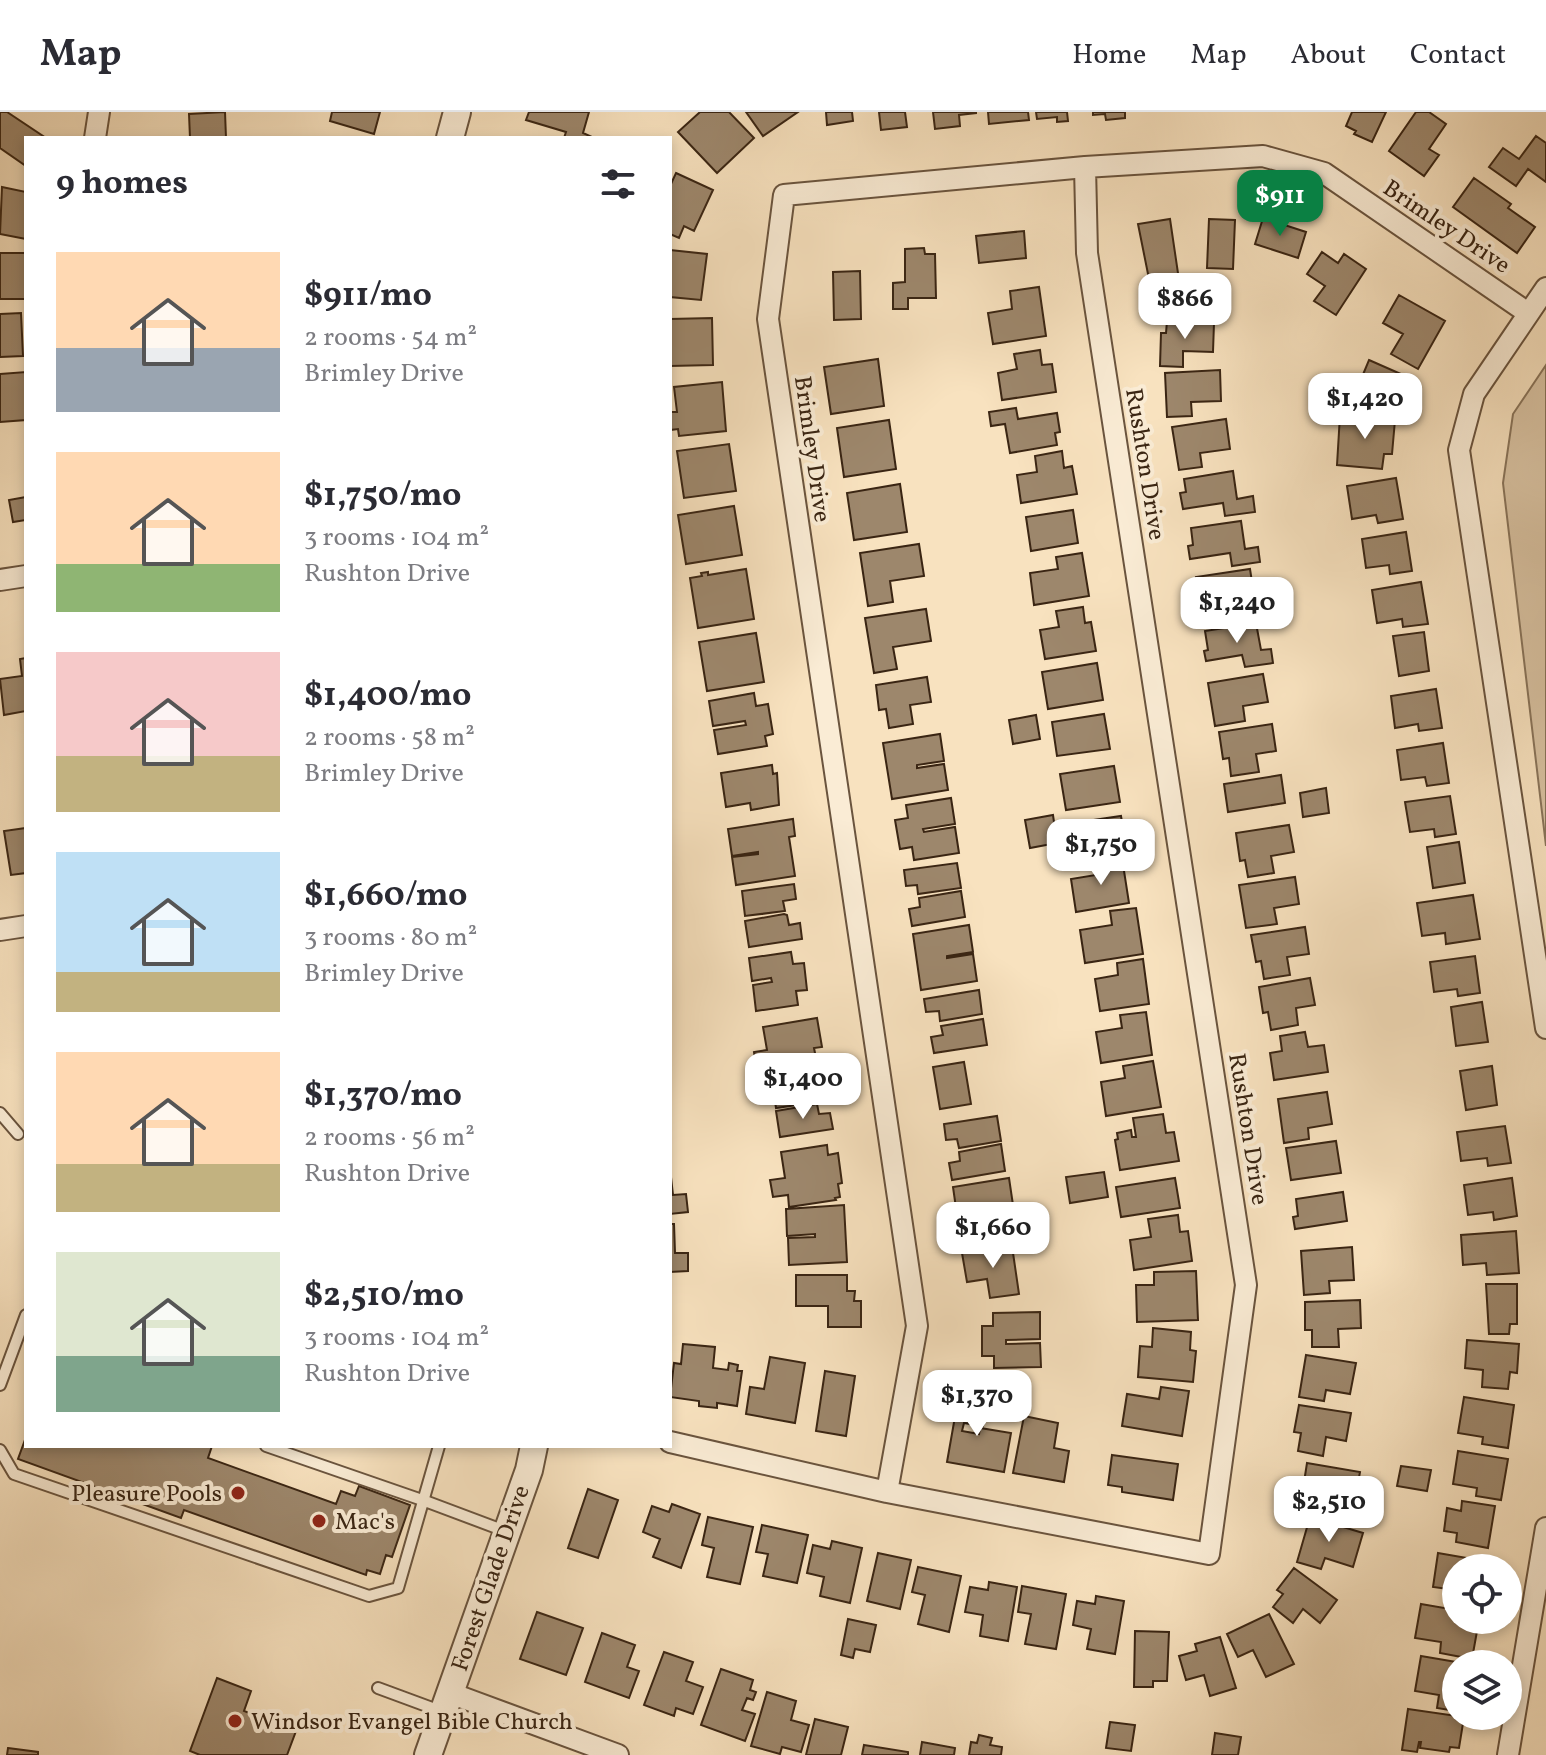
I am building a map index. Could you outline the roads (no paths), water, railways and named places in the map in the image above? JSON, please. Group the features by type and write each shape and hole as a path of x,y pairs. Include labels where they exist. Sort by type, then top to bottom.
{"street":[{"path":"95,136 99,112"},
{"path":"451,136 457,112"},
{"name":"Brimley Drive","path":"887,1492 917,1326 768,319 784,195 1085,167 1263,156 1324,173 1528,313"},
{"name":"Rushton Drive","path":"672,1442 887,1492 1209,1554 1246,1285 1087,253 1085,167"},
{"path":"1546,288 1474,394 1459,450 1541,959 1546,1028"},
{"path":"0,580 24,576"},
{"path":"0,930 24,926"},
{"name":"Forest Glade Drive","path":"428,1755 533,1448"},
{"path":"1508,1755 1540,1602 1546,1528"},
{"path":"447,1702 618,1755"}],"lane":[{"path":"0,1113 18,1134"},
{"path":"0,1385 24,1320"},
{"path":"272,1448 507,1532"},
{"path":"0,1450 14,1474 369,1596 398,1588 438,1448"},
{"path":"378,1688 447,1702"}],"place":[{"name":"Pleasure Pools","path":"238,1493"},
{"name":"Mac's","path":"319,1521"},
{"name":"Windsor Evangel Bible Church","path":"235,1721"}]}
